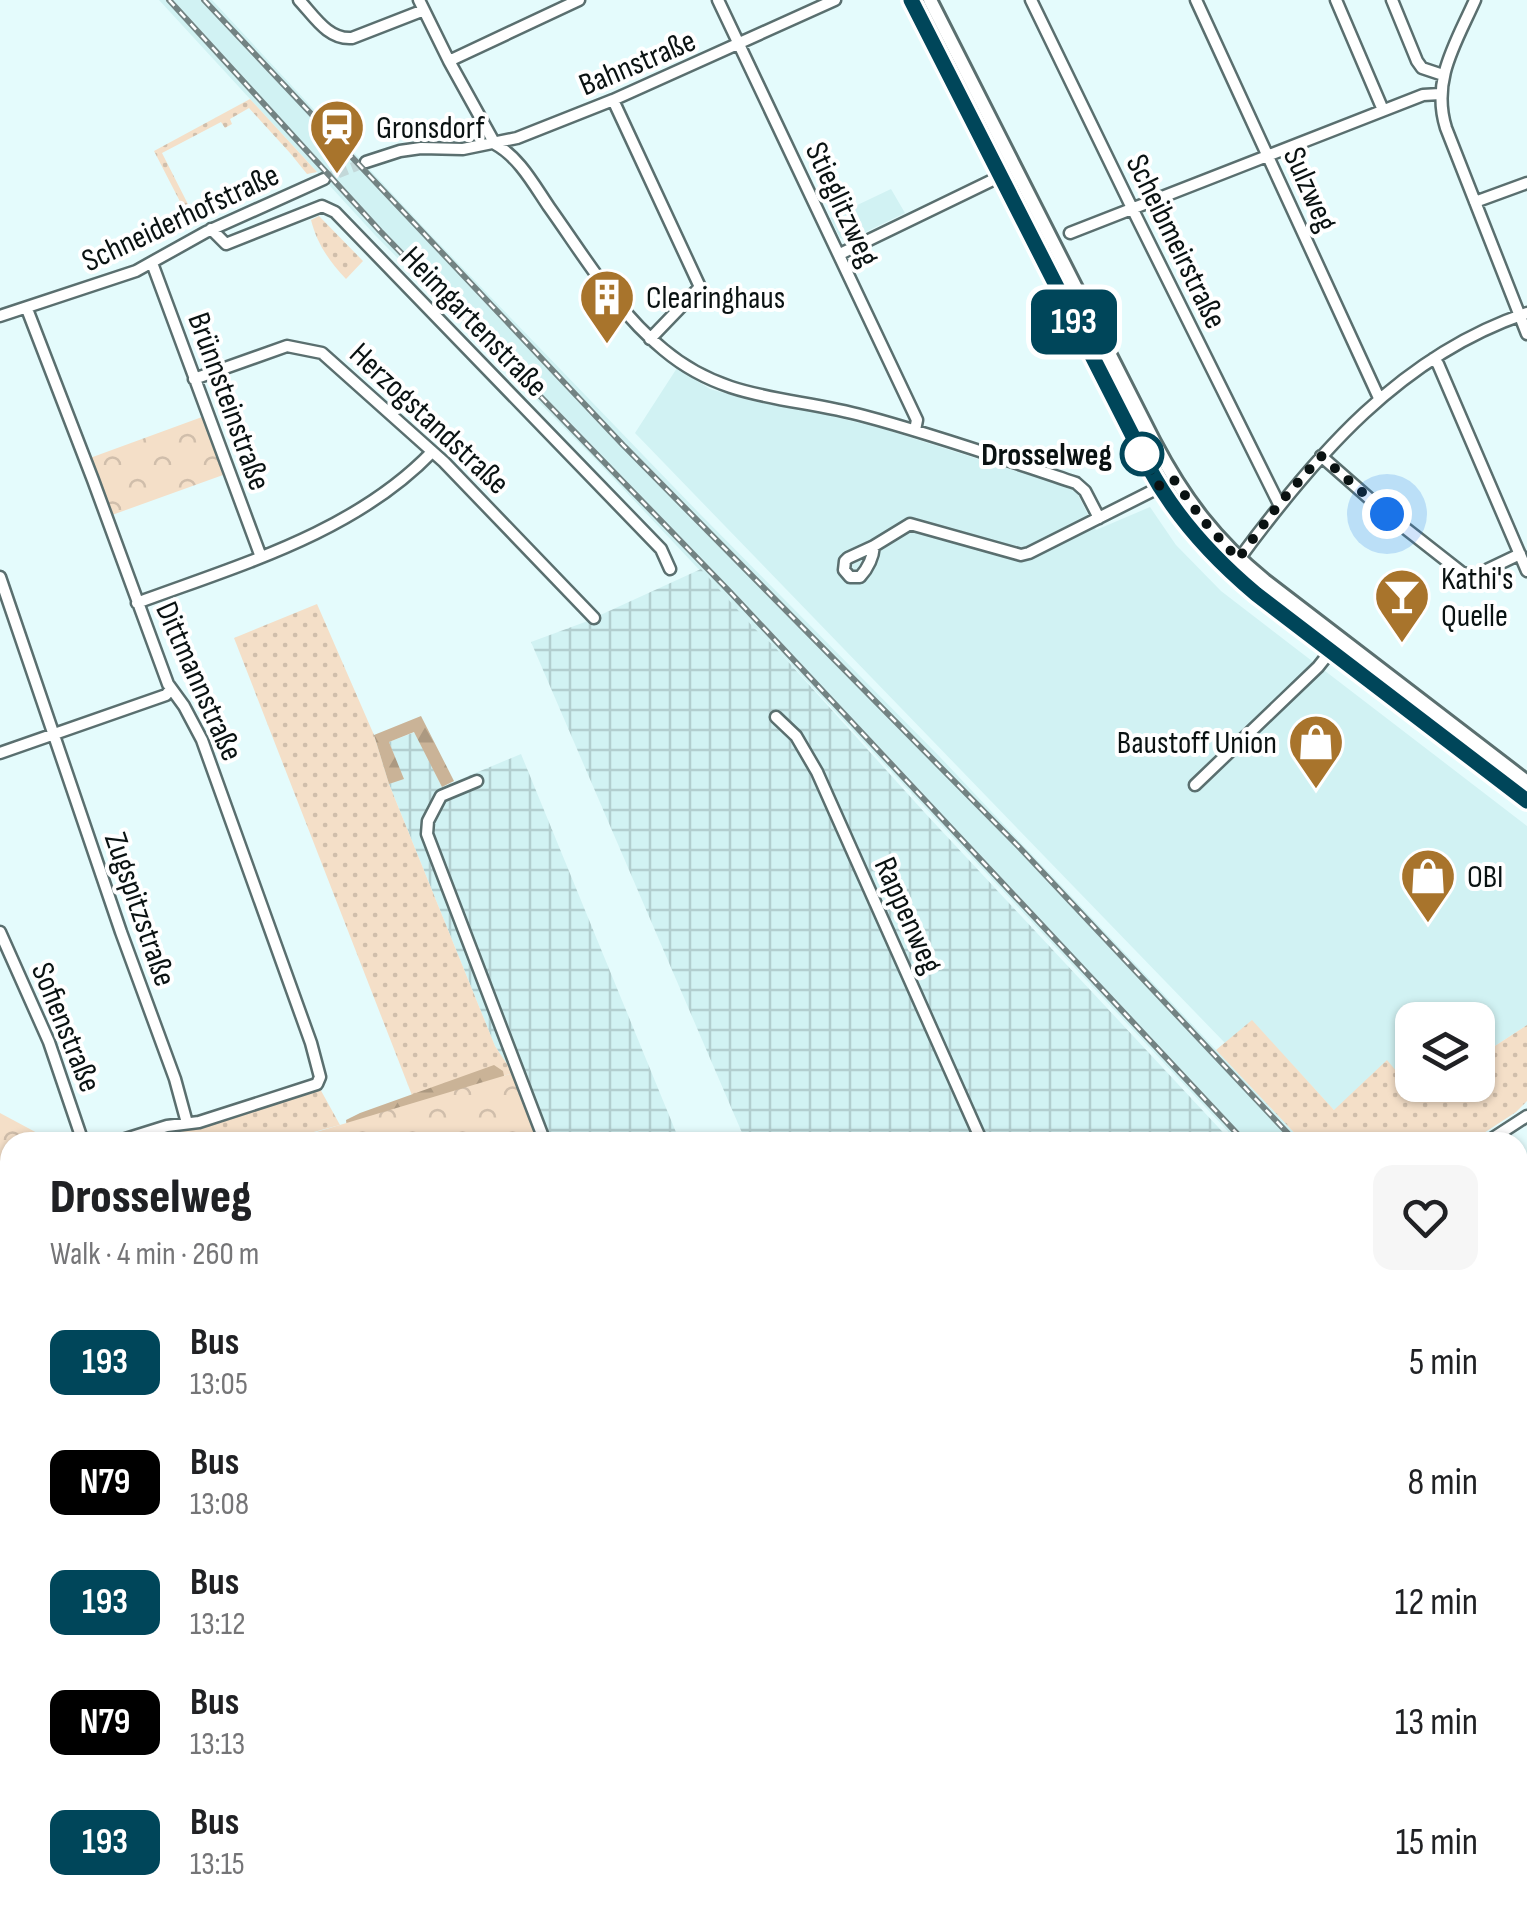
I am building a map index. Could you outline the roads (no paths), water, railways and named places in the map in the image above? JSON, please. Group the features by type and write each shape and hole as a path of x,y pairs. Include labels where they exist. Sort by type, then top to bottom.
{"main road":[{"path":"911,0 1175,511 1214,558 1256,594 1527,801"},
{"path":"930,0 1174,480 1202,519 1238,559 1527,782"}],"street":[{"path":"300,0 329,32 341,39 352,38 422,5 496,144 517,163 633,322 687,368 748,394 860,414 1076,483 1085,491 1098,518"},
{"path":"450,61 579,0"},
{"name":"Stieglitzweg","path":"718,0 917,420 914,430"},
{"name":"Bahnstraße","path":"366,162 420,148 463,149 496,144 539,130 740,44 816,4 835,0"},
{"name":"Scheibmeirstraße","path":"1031,0 1279,504"},
{"name":"Sulzweg","path":"1196,0 1378,398"},
{"path":"1336,0 1383,110"},
{"path":"1392,0 1416,61 1422,68 1442,75"},
{"path":"1476,0 1442,75 1440,94 1446,128 1523,314 1527,334"},
{"path":"1070,233 1423,94 1440,94"},
{"path":"613,100 700,282 697,292 650,339"},
{"path":"840,254 1001,176"},
{"name":"Schneiderhofstraße","path":"0,316 136,270 324,179"},
{"path":"1474,202 1527,183"},
{"name":"Heimgartenstraße","path":"212,230 226,244 322,206 335,212 662,549 670,569"},
{"name":"Brünnsteinstraße","path":"152,263 261,557"},
{"name":"Dittmannstraße","path":"27,308 170,690 184,706 202,740 320,1076 317,1084 187,1123"},
{"path":"1238,559 1279,504 1378,398 1433,358 1523,314"},
{"name":"Herzogstandstraße","path":"194,378 288,346 312,350 331,359 499,516 594,618"},
{"path":"1433,358 1527,570"},
{"path":"137,602 261,557 346,517 432,452"},
{"path":"1321,456 1460,572 1476,575 1520,554"},
{"path":"874,546 910,524 1021,555 1174,480"},
{"name":"Zugspitzstraße","path":"0,576 187,1123"},
{"path":"1195,785 1318,667 1340,638"},
{"path":"0,753 166,695 170,690"},
{"name":"Rappenweg","path":"776,716 796,736 817,772 978,1132"},
{"path":"477,781 441,796 434,804 427,834 541,1132"},
{"name":"Sofienstraße","path":"0,932 49,1042 80,1132"},
{"path":"1502,1132 1527,1116"},
{"path":"148,1132 187,1123"}],"tunnel":[{"path":"324,179 366,162"}],"railway":[{"path":"169,0 380,231 730,592 1236,1132"},
{"path":"204,0 623,445 1019,847 1287,1132"}],"place":[{"name":"Gronsdorf","path":"337,176"},
{"name":"Clearinghaus","path":"607,346"},
{"name":"Drosselweg","path":"1142,454"},
{"name":"Kathi's Quelle","path":"1402,645"},
{"name":"Baustoff Union","path":"1316,791"},
{"name":"OBI","path":"1428,925"}]}
